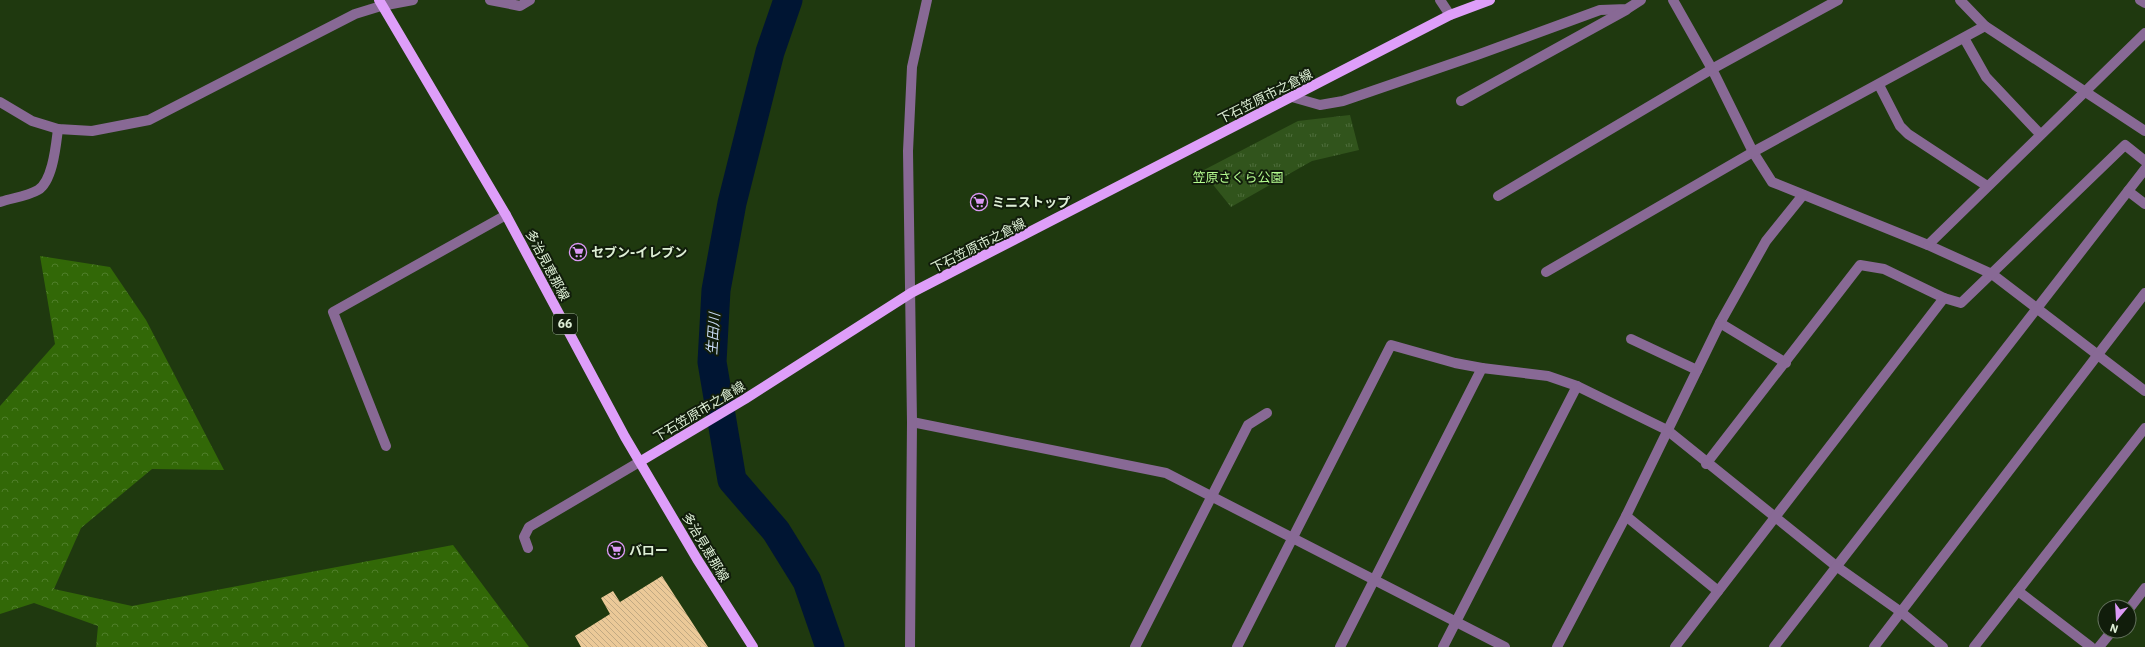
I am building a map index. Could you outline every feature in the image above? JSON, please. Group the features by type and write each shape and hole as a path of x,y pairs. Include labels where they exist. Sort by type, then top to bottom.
{"main road":[{"name":"下石笠原市之倉線","path":"641,461 744,399 911,294 1450,15 1490,0"},
{"name":"多治見恵那線","path":"380,3 506,215 625,437 641,461 697,559 753,647"}],"street":[{"path":"0,102 32,121 58,129 92,131 149,120 355,14 380,3 413,0"},
{"path":"490,0 520,6 530,0"},
{"path":"910,647 912,422 908,151 912,67 927,0"},
{"path":"1440,0 1450,15"},
{"path":"1461,101 1642,0"},
{"path":"1673,0 1712,69 1753,152 1772,182 1803,196 1928,245 1992,274 2145,391"},
{"path":"1498,196 1712,69 1838,0"},
{"path":"1960,0 1986,26 2145,131"},
{"path":"2140,0 2145,3"},
{"path":"1292,97 1320,105 1343,101 1477,55 1600,10 1627,9"},
{"path":"1546,272 1753,152 1986,26"},
{"path":"1928,245 2145,33"},
{"path":"1964,38 1986,77 2040,134"},
{"path":"1879,85 1900,126 1908,134 1987,186"},
{"path":"0,202 39,189 49,175 54,158 58,129"},
{"path":"1706,464 1786,363 1860,265 1884,268 1944,298 1961,303 2125,145 2145,161"},
{"path":"1774,647 2145,169"},
{"path":"2128,190 2145,204"},
{"path":"1557,647 1626,516 1720,323 1766,241 1803,196"},
{"path":"386,446 333,312 506,215"},
{"path":"1874,647 2145,293"},
{"path":"1675,647 1944,298"},
{"path":"1720,323 1786,363"},
{"path":"1631,339 1697,370"},
{"path":"1237,647 1391,345 1455,363 1482,368 1548,376 1577,386 1667,430 1706,464 1776,517 1836,566 1901,612 1943,647"},
{"path":"1340,647 1482,368"},
{"path":"1443,647 1577,386"},
{"path":"1135,647 1248,425 1267,413"},
{"path":"912,422 1166,473 1455,623 1505,647"},
{"path":"1974,647 2145,428"},
{"path":"528,548 524,537 529,527 641,461"},
{"path":"1626,516 1718,590"},
{"path":"2137,599 2145,588"},
{"path":"2018,591 2091,647"},
{"path":"2099,647 2106,639"}],"green space":[{"name":"笠原さくら公園","path":"1350,115 1359,150 1312,161 1231,207 1202,171 1298,121"},
{"path":"40,256 110,267 146,320 224,470 152,469 81,528 54,589 132,606 453,545 529,647 96,647 98,626 34,603 0,614 0,406 55,344"}],"building":[{"path":"662,576 708,647 581,647 575,636 610,614 601,598 613,591 620,602"}],"waterway":[{"name":"生田川","path":"788,0 770,52 732,203 716,290 712,362 732,480 776,531 807,581 830,647"}],"place":[{"name":"ミニストップ","path":"979,202"},
{"name":"セブン-イレブン","path":"578,252"},
{"name":"バロー","path":"616,550"}]}
